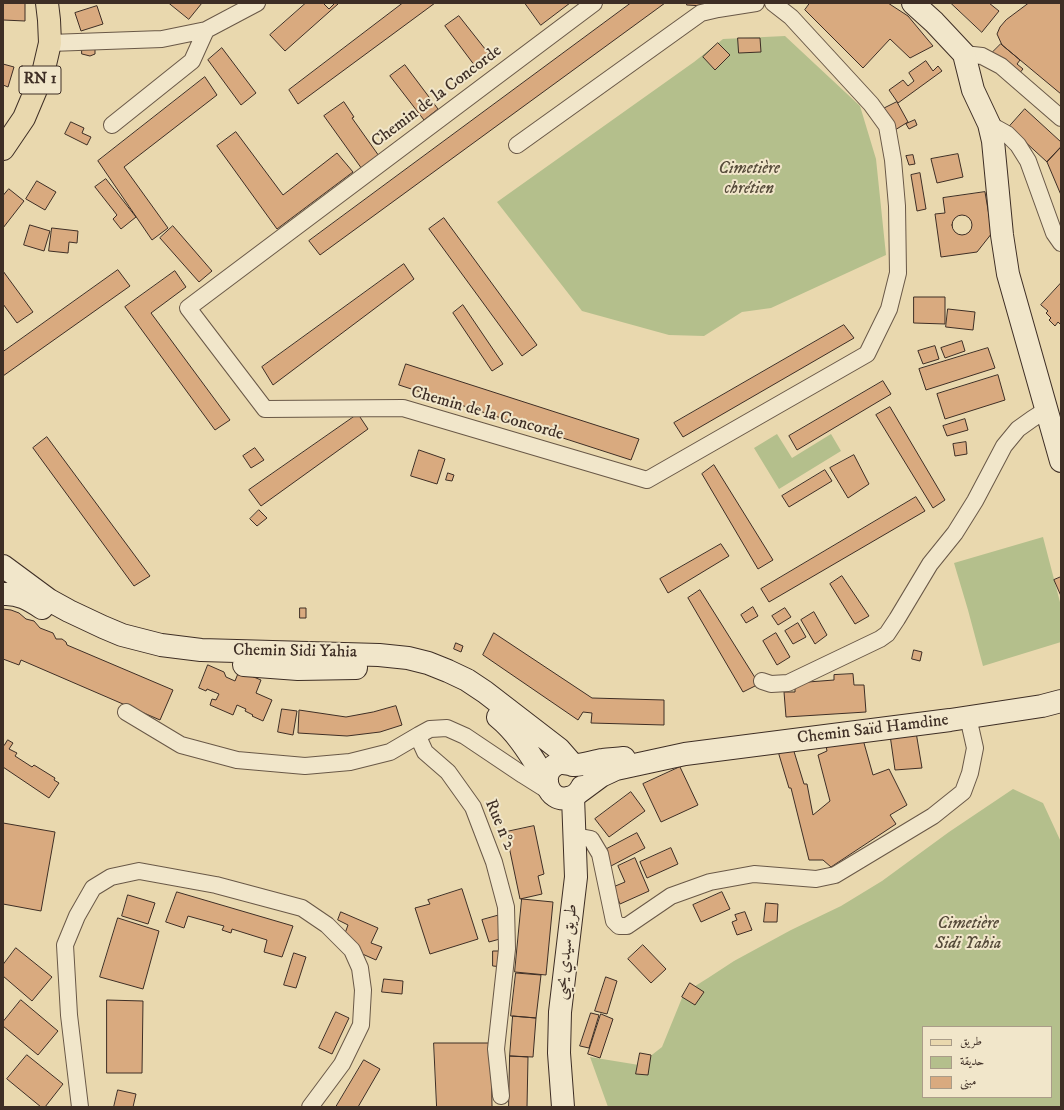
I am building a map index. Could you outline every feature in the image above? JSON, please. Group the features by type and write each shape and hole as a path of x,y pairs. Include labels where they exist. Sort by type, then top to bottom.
{"main road":[{"name":"RN 1","path":"3,149 24,118 43,73 50,43 47,3"},
{"path":"913,3 934,22 964,54 973,90 989,124 993,141 1002,235 1008,274 1061,461"},
{"name":"Chemin Sidi Yahia","path":"3,594 25,597 61,618 99,636 119,644 159,656 201,662 298,669 381,668 412,672 436,678 461,690 503,721 522,741 561,792 582,788 583,778 581,772 559,749 485,692 467,680 448,671 408,658 379,655 201,650 161,645 122,635 69,611 4,571"},
{"name":"Chemin Saïd Hamdine","path":"685,754 968,717 1042,706 1061,701"},
{"path":"671,752 685,754 616,769 561,792 548,774 557,764 562,763 573,765 671,752"},
{"path":"575,836 584,803 596,786 616,769"},
{"name":"طريق سيدي يحيى","path":"561,792 575,836 576,877 560,1018 559,1053 564,1107"},
{"name":"طريق سيدي يحيى","path":"552,1107 548,1092 546,1035 562,883 561,792"}],"street":[{"path":"50,43 162,39 206,30 257,3"},
{"name":"Chemin de la Concorde","path":"594,3 188,308 265,409 403,408 647,480 867,354 889,309 898,273 897,206 893,160 887,126 871,104 796,23 773,3"},
{"path":"517,145 701,13 756,3"},
{"path":"112,125 192,61 206,30"},
{"path":"964,54 982,56 1001,66 1061,118"},
{"path":"989,124 1007,134 1018,145 1028,160 1054,233 1061,243"},
{"path":"762,681 771,684 788,683 880,639 887,634 930,564 955,533 1004,446 1018,429 1046,410"},
{"path":"126,712 181,745 237,760 304,766 350,762 390,752 430,729 447,728 466,736 523,775 561,792"},
{"path":"575,836 591,839 600,854 614,921 619,926 627,926 671,896 710,882 754,874 816,879 835,875 933,816 963,792 970,773 975,748 968,717"},
{"name":"Rue n°2","path":"420,735 420,741 425,752 448,772 473,807 494,862 506,907 507,949 496,1049 500,1096"},
{"path":"80,1107 68,1015 65,944 77,916 93,888 111,877 139,871 216,885 302,908 327,925 352,950 360,968 363,990 361,1025 342,1064 310,1107"}],"green space":[{"name":"Cimetière chrétien","path":"785,36 860,106 876,159 886,255 771,308 742,312 704,336 669,335 582,311 497,202 694,62 723,39"},
{"path":"777,434 792,458 831,434 841,451 779,489 754,448"},
{"path":"1043,537 1061,606 1061,642 983,666 954,563"},
{"name":"Cimetière Sidi Yahia","path":"1013,789 1043,803 1061,842 1061,1107 608,1107 590,1057 639,1065 662,1047 684,993 734,961 791,930 841,906 882,881 949,832"}],"building":[{"path":"3,3 25,3 25,21 3,20"},
{"path":"169,3 202,3 189,19"},
{"path":"306,3 323,3 329,9 335,3 338,4 285,51 270,35"},
{"path":"403,3 435,3 298,104 289,90"},
{"path":"525,3 570,3 541,25"},
{"path":"631,3 665,3 320,255 309,241"},
{"path":"687,3 704,3 704,6 687,5"},
{"path":"810,3 888,3 908,16 933,46 910,58 890,39 863,68 805,10"},
{"path":"951,3 989,3 999,11 982,32"},
{"path":"1029,3 1061,3 1061,94 1002,45 997,34 1000,27 1006,20"},
{"path":"97,6 103,24 81,31 75,13"},
{"path":"459,16 493,59 478,70 445,26"},
{"path":"738,38 760,38 761,52 739,53"},
{"path":"718,43 730,55 715,70 703,57"},
{"path":"1001,44 1020,60 1017,64 1023,69 1018,75 992,53"},
{"path":"82,46 95,46 95,54 90,56 82,54"},
{"path":"222,48 256,93 241,105 208,60"},
{"path":"926,61 933,71 938,66 942,71 898,103 889,90 903,80 908,86 914,81 909,73"},
{"path":"3,64 14,67 8,87 3,85"},
{"path":"405,65 438,109 424,120 390,76"},
{"path":"205,77 217,95 124,167 168,228 152,240 98,161"},
{"path":"344,102 354,117 352,118 379,156 362,169 324,116"},
{"path":"897,102 908,122 895,130 883,109"},
{"path":"1025,109 1061,142 1061,147 1047,162 1009,127"},
{"path":"915,120 917,125 909,129 906,124"},
{"path":"71,122 84,128 82,133 91,137 87,145 65,134"},
{"path":"236,132 283,195 337,153 353,172 277,229 217,146"},
{"path":"1061,147 1061,195 1047,162"},
{"path":"958,154 963,177 937,183 931,159"},
{"path":"913,155 915,164 909,165 906,156"},
{"path":"920,173 926,209 917,211 911,175"},
{"path":"106,179 136,217 121,229 113,219 117,215 95,187"},
{"path":"37,181 56,192 45,210 26,199"},
{"path":"9,189 24,201 3,228 3,196"},
{"path":"985,192 992,233 977,252 941,257 935,214 945,213 943,198"},
{"path":"962,215 969,218 972,225 969,232 962,235 955,232 952,225 955,218"},
{"path":"444,218 537,345 522,356 429,229"},
{"path":"30,225 50,231 44,251 24,245"},
{"path":"173,226 212,271 199,282 160,238"},
{"path":"52,228 78,231 77,243 69,242 68,253 49,251"},
{"path":"404,264 414,279 273,385 262,367"},
{"path":"118,270 130,286 3,376 3,352"},
{"path":"3,271 33,312 17,323 3,304"},
{"path":"175,271 186,287 151,313 230,420 215,430 125,307"},
{"path":"1061,283 1061,325 1058,322 1055,326 1049,320 1051,318 1046,313 1048,311 1041,305"},
{"path":"914,297 945,297 945,324 914,323"},
{"path":"463,305 503,364 492,371 453,313"},
{"path":"948,309 975,312 973,330 946,327"},
{"path":"844,325 854,338 683,437 674,423"},
{"path":"962,341 965,351 945,358 941,348"},
{"path":"935,346 939,359 923,364 918,351"},
{"path":"988,348 995,368 926,390 919,369"},
{"path":"406,364 639,439 631,460 399,385"},
{"path":"998,375 1005,400 945,419 937,394"},
{"path":"883,381 891,394 797,450 789,436"},
{"path":"890,407 945,500 933,508 876,415"},
{"path":"358,414 368,429 261,506 249,490"},
{"path":"965,419 968,430 947,436 943,426"},
{"path":"47,437 150,576 134,586 33,448"},
{"path":"966,442 967,454 955,456 953,444"},
{"path":"255,448 264,460 251,468 243,456"},
{"path":"419,450 445,459 437,484 411,476"},
{"path":"854,455 869,484 848,498 830,468"},
{"path":"714,465 773,560 758,569 702,474"},
{"path":"825,470 832,481 789,507 782,496"},
{"path":"448,473 454,475 452,481 446,480"},
{"path":"916,497 925,511 769,602 761,589"},
{"path":"259,510 267,518 257,526 250,519"},
{"path":"721,544 729,556 668,593 660,579"},
{"path":"842,576 869,616 855,624 830,584"},
{"path":"1061,577 1061,596 1054,580"},
{"path":"700,590 759,684 743,692 688,598"},
{"path":"753,607 758,616 746,623 741,615"},
{"path":"300,608 306,608 306,618 300,618"},
{"path":"785,608 791,617 778,625 772,616"},
{"path":"3,609 19,613 26,619 34,621 40,628 53,633 56,639 62,639 67,645 173,690 160,720 21,660 19,665 3,659"},
{"path":"814,612 827,635 815,644 801,620"},
{"path":"798,623 806,637 793,644 785,631"},
{"path":"494,633 592,698 664,700 664,725 591,723 592,713 583,712 578,720 483,655"},
{"path":"776,633 790,657 777,665 763,641"},
{"path":"456,643 463,646 461,652 454,649"},
{"path":"914,650 922,652 920,661 912,659"},
{"path":"208,665 224,672 226,677 235,681 239,671 261,680 256,693 272,700 263,721 252,716 253,715 245,711 246,709 237,705 233,715 210,705 212,699 216,700 219,694 207,689 206,691 199,688"},
{"path":"853,674 854,685 864,685 866,712 786,717 784,692 795,692 795,683 834,680 834,675"},
{"path":"396,706 402,725 380,732 347,736 298,733 299,710 346,717"},
{"path":"282,709 297,711 293,735 278,732"},
{"path":"916,732 922,768 895,770 890,735"},
{"path":"862,736 873,775 889,769 907,805 890,815 896,824 831,867 823,860 809,860 791,788 789,788 777,748 792,745 804,784 807,784 813,815 830,801 818,755 827,751 826,746"},
{"path":"8,740 13,743 9,749 17,753 15,756 32,767 34,765 55,778 54,780 59,783 49,798 3,767 3,744 4,745"},
{"path":"680,767 698,805 661,822 643,784"},
{"path":"631,792 645,811 609,837 595,819"},
{"path":"3,823 55,832 41,911 3,904"},
{"path":"534,826 544,874 538,876 542,894 520,899 506,832"},
{"path":"637,833 645,848 611,866 603,851"},
{"path":"671,848 678,864 647,878 640,862"},
{"path":"635,858 649,891 620,904 613,887 625,882 618,866"},
{"path":"462,889 478,939 430,954 415,908 430,904 428,900"},
{"path":"177,892 293,926 282,957 264,952 267,940 232,929 231,933 222,930 224,926 188,916 184,928 166,922"},
{"path":"722,892 730,909 701,922 693,905"},
{"path":"128,895 155,903 148,924 122,916"},
{"path":"522,899 553,902 546,975 515,972"},
{"path":"766,903 778,904 777,922 764,922"},
{"path":"341,912 378,928 371,943 382,947 376,960 351,949 355,941 344,936 348,925 338,920"},
{"path":"745,912 752,930 737,935 732,922 737,920 735,915"},
{"path":"500,915 507,937 489,942 482,920"},
{"path":"118,918 159,931 143,989 100,977"},
{"path":"643,945 666,969 651,983 628,959"},
{"path":"16,948 52,977 32,1001 3,976 3,965"},
{"path":"493,951 503,951 503,967 493,966"},
{"path":"294,953 306,957 296,988 284,985"},
{"path":"516,973 541,975 536,1018 511,1016"},
{"path":"606,977 617,981 607,1014 595,1011"},
{"path":"384,979 403,981 402,994 382,992"},
{"path":"690,983 704,992 695,1005 682,997"},
{"path":"21,1000 58,1031 38,1055 3,1026 3,1022"},
{"path":"107,1000 143,1001 142,1073 107,1073"},
{"path":"336,1012 349,1018 332,1054 319,1048"},
{"path":"591,1013 599,1015 589,1048 580,1046"},
{"path":"601,1014 613,1019 600,1058 588,1054"},
{"path":"513,1016 536,1018 533,1057 510,1056"},
{"path":"434,1043 491,1043 492,1107 437,1107"},
{"path":"640,1053 651,1055 648,1075 636,1074"},
{"path":"27,1055 63,1084 45,1107 41,1107 7,1079"},
{"path":"510,1056 528,1057 527,1107 509,1107"},
{"path":"364,1060 380,1069 358,1107 336,1107"},
{"path":"118,1090 136,1094 133,1107 114,1107"}]}
